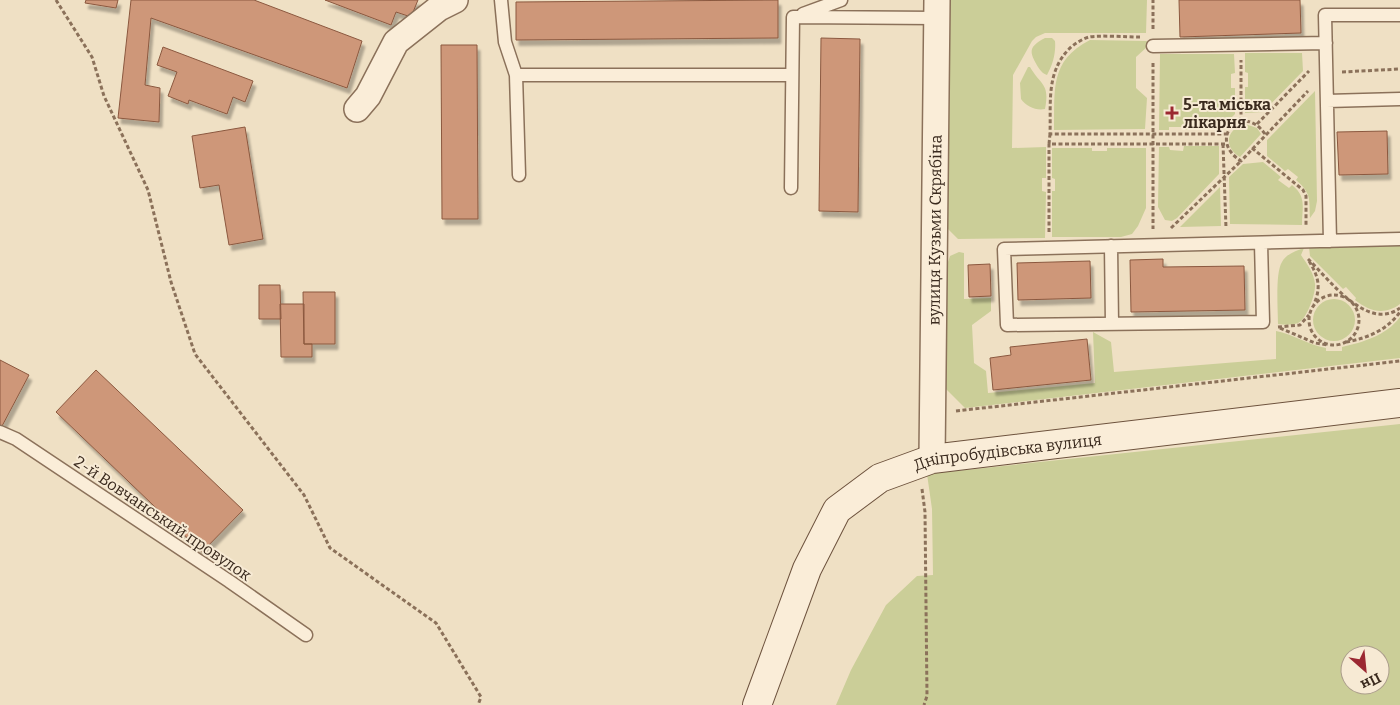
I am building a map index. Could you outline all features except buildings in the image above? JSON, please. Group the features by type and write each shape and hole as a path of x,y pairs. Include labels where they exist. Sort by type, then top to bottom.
{"street":[{"path":"357,109 368,96 396,42 439,8 455,0"},
{"name":"вулиця Кузьми Скрябіна","path":"932,460 937,9"},
{"name":"Дніпробудівська вулиця","path":"757,705 807,569 838,510 880,478 932,460 1400,403"}],"lane":[{"path":"501,0 506,42 516,75 519,175"},
{"path":"793,17 841,0"},
{"path":"793,17 937,9"},
{"path":"1330,241 1325,15 1400,15"},
{"path":"792,188 793,17"},
{"path":"1153,41 1326,49"},
{"path":"516,75 792,75"},
{"path":"1327,101 1400,98"},
{"path":"1261,243 1263,322 1007,325 1004,249 1400,239"},
{"path":"1111,246 1112,324"},
{"name":"2-й Вовчанський провулок","path":"0,432 16,439 306,635"}],"path":[{"path":"56,0 92,56 104,96 148,190 171,282 196,354 304,495 330,548 436,623 481,697 478,705"},
{"path":"1153,246 1154,0"},
{"path":"1048,248 1051,80 1056,66 1063,55 1074,44 1089,37 1153,41"},
{"path":"1241,44 1241,122"},
{"path":"1258,124 1326,49"},
{"path":"1153,246 1224,177 1265,134 1258,124 1253,122 1237,122 1227,134 1224,177 1226,244"},
{"path":"1050,134 1227,134"},
{"path":"1049,144 1225,144"},
{"path":"1225,144 1232,156 1240,161"},
{"path":"1278,327 1300,325 1308,318 1317,298 1318,277 1306,256"},
{"path":"1334,345 1316,337 1311,329 1309,319 1317,302 1326,296 1335,294 1345,297 1353,303 1358,311 1359,321 1357,330 1352,338 1343,343"},
{"path":"1263,322 1316,343 1334,345 1362,339 1380,331 1400,312"},
{"path":"933,414 1400,361"},
{"path":"924,705 926,696 925,512"}],"green space":[{"path":"943,0 1147,0 1146,33 1045,33 1032,41 1013,75 1012,148 1046,147 1046,178 1042,178 1042,191 1046,192 1045,238 958,239 944,225"},
{"path":"1045,38 1052,38 1055,41 1054,58 1047,75 1038,67 1032,54 1035,44"},
{"path":"1090,40 1147,41 1147,47 1136,57 1136,88 1147,98 1145,129 1054,130 1055,89 1061,67 1067,57"},
{"path":"1245,53 1302,53 1303,71 1263,112 1245,113 1245,87 1248,87 1248,73 1245,72"},
{"path":"1160,54 1234,54 1235,73 1231,74 1231,88 1235,88 1235,114 1219,130 1183,130 1183,127 1169,127 1169,130 1159,130"},
{"path":"1028,67 1044,85 1046,94 1045,109 1032,107 1021,99 1020,83"},
{"path":"1315,91 1317,201 1315,211 1310,218 1309,201 1305,189 1296,180 1298,177 1288,169 1285,171 1267,156 1267,140"},
{"path":"1245,124 1257,128 1261,134 1240,157 1231,148 1229,139 1234,130"},
{"path":"1184,146 1219,146 1219,174 1177,218 1172,221 1165,220 1158,207 1159,147 1169,147 1170,150 1183,151"},
{"path":"1052,148 1092,148 1092,151 1107,151 1107,148 1146,148 1146,208 1132,234 1121,237 1052,237 1052,191 1055,191 1055,179 1052,178"},
{"path":"1263,162 1281,177 1278,180 1289,188 1292,185 1297,189 1303,203 1302,225 1230,224 1229,177 1243,164"},
{"path":"1220,187 1221,226 1180,227"},
{"path":"1400,246 1400,304 1394,308 1382,311 1366,307 1355,300 1356,298 1346,287 1343,289 1310,256 1309,247"},
{"path":"1304,248 1301,255 1313,276 1315,288 1308,311 1298,323 1278,324 1277,301 1280,267 1286,257"},
{"path":"959,252 964,253 964,299 991,298 991,311 972,325 974,363 986,371 988,393 1095,383 1093,332 1111,342 1114,372 1276,359 1276,331 1326,348 1326,351 1342,351 1342,347 1381,334 1400,317 1400,358 965,408 945,388 945,271 950,256"},
{"path":"1338,299 1346,302 1352,308 1355,320 1352,332 1346,338 1330,341 1322,338 1316,332 1313,316 1316,308 1322,302"},
{"path":"1400,424 1400,705 836,705 851,670 886,605 917,576 933,575 932,509 927,474"}],"place":[{"name":"5-та міська лікарня","path":"1172,113"}]}
